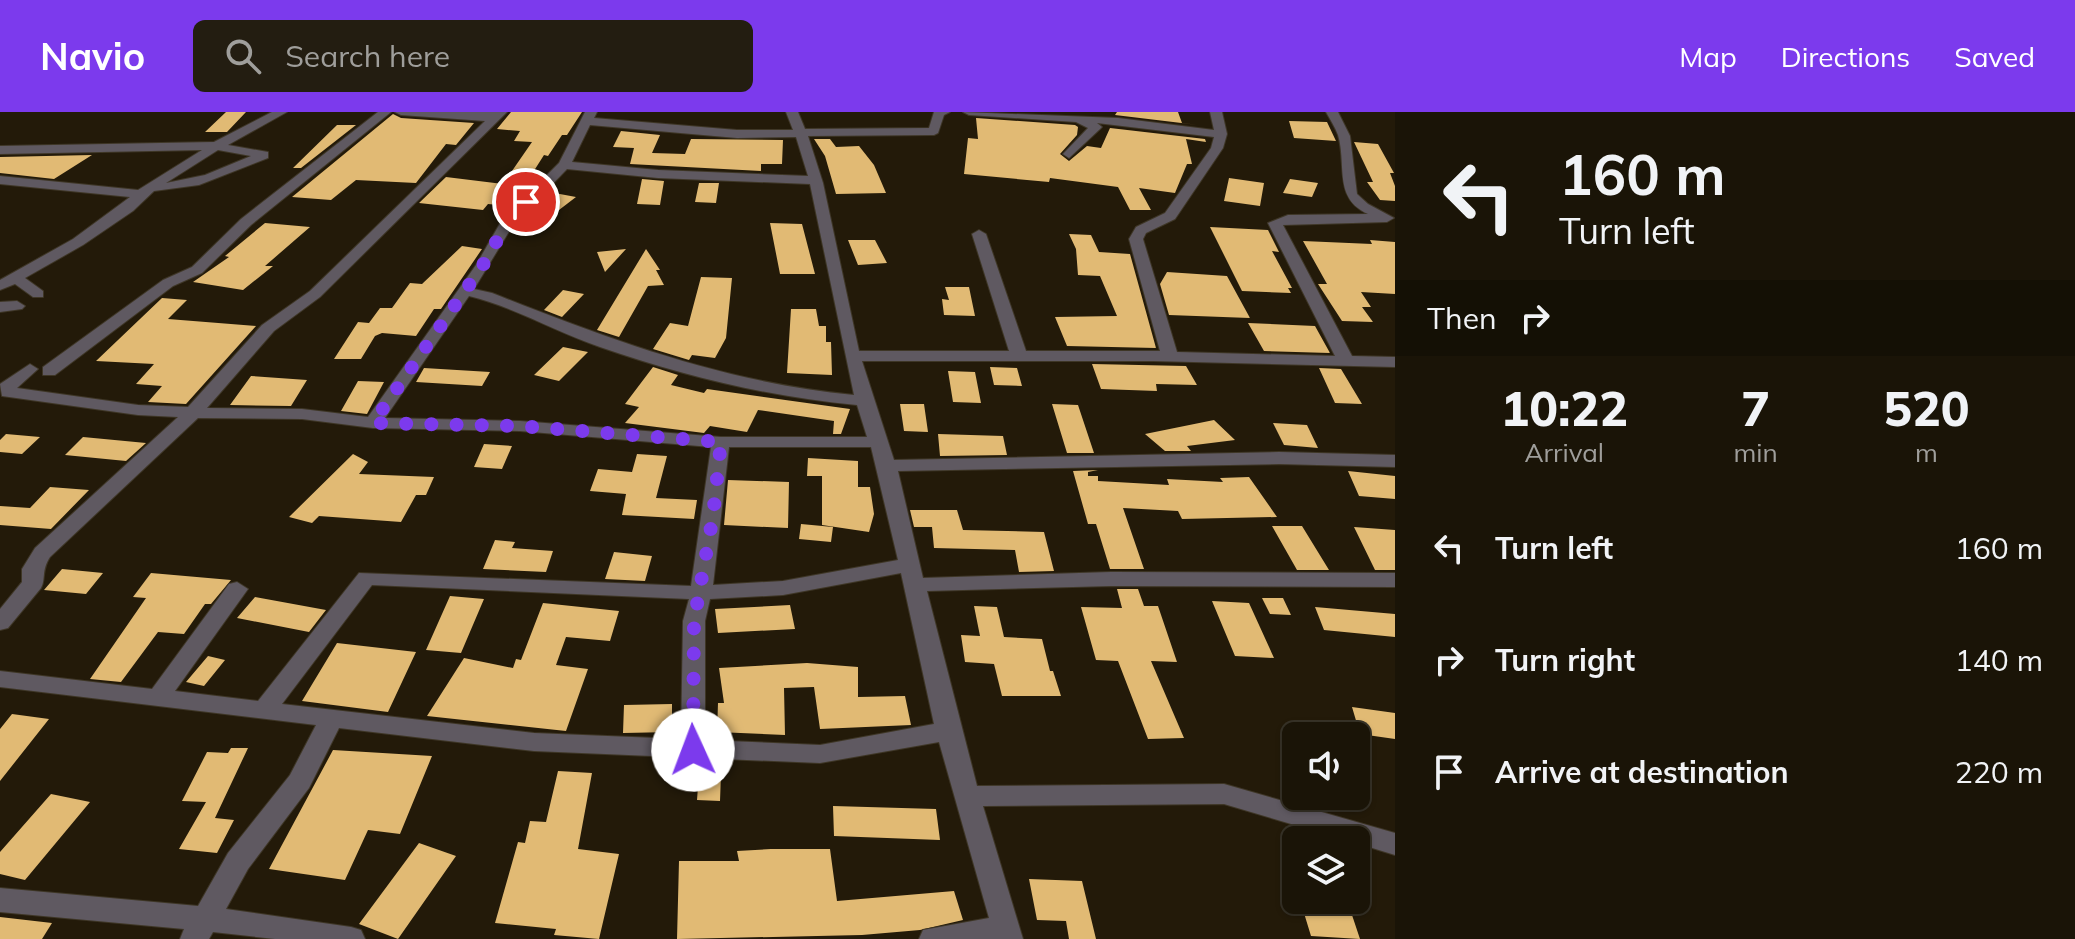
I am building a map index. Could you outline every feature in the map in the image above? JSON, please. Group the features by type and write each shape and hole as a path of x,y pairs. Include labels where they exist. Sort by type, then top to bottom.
{"street":[{"path":"0,286 128,208 146,190 216,146 281,112"},
{"path":"49,371 168,283 197,270 246,222 385,112"},
{"path":"401,112 498,115"},
{"path":"792,112 803,135 854,356 877,442 887,466 948,731 1007,934 933,939"},
{"path":"373,423 465,291 507,223 564,165 589,116 737,134 803,135 871,130 934,131 939,113 944,112"},
{"path":"969,112 1023,113 1090,122 1096,127 1069,154"},
{"path":"1170,356 1136,239 1141,230 1170,216 1217,148 1221,134 1216,112"},
{"path":"1332,112 1344,136 1351,195 1363,207 1391,220"},
{"path":"0,623 33,583 32,569 42,553 193,413 268,328 315,294 498,115"},
{"path":"1069,119 1118,121 1221,134"},
{"path":"0,150 216,146 264,155 220,175 169,188 146,190 0,180"},
{"path":"564,165 658,174 814,180"},
{"path":"1346,361 1275,223 1288,219 1391,220"},
{"path":"979,234 1019,356"},
{"path":"16,278 38,294"},
{"path":"465,291 487,296 603,343 682,368 814,396 867,401"},
{"path":"0,307 17,306"},
{"path":"854,356 1170,356 1395,362"},
{"path":"30,369 2,391 124,408 193,413 302,414 373,423 520,426 721,442 877,442"},
{"path":"693,750 694,621 701,593 721,442"},
{"path":"887,466 1279,458 1395,461"},
{"path":"265,709 366,578 701,593 911,575 1395,580"},
{"path":"158,698 237,589"},
{"path":"0,679 534,742 820,754 948,731"},
{"path":"200,929 238,861 300,781 317,753 332,717"},
{"path":"967,796 1224,794 1395,844"},
{"path":"0,900 200,929 351,939"}],"building":[{"path":"226,112 246,112 227,132 205,132"},
{"path":"511,112 582,112 567,135 562,135 548,156 544,155 523,188 529,189 510,206 488,204 483,210 419,203 446,177 503,184 532,142 514,141 520,131 497,129"},
{"path":"1117,112 1178,112 1182,123 1198,125 1115,115"},
{"path":"393,114 401,118 474,123 456,145 446,144 416,183 356,180 331,200 292,197"},
{"path":"976,118 1075,125 1078,127 1077,135 1060,154 1069,161 1087,146 1101,148 1110,128 1205,139 1206,142 1186,139 1192,164 1187,164 1175,193 1139,188 1151,210 1130,210 1118,187 1050,178 1049,182 964,174 968,138 978,139"},
{"path":"1289,121 1327,122 1336,141 1294,138"},
{"path":"337,125 356,125 301,168 293,168"},
{"path":"621,131 660,135 652,153 685,154 691,139 783,140 782,164 761,164 761,171 630,164 634,148 613,147"},
{"path":"814,139 830,139 836,147 859,146 874,165 886,193 836,194 825,156"},
{"path":"1354,142 1378,144 1394,173 1390,173 1395,186 1395,201 1380,200 1367,182 1373,182"},
{"path":"92,155 54,179 0,173 0,157"},
{"path":"1229,178 1264,183 1260,206 1224,201"},
{"path":"642,179 664,181 660,205 637,204"},
{"path":"1290,179 1318,183 1312,197 1283,193"},
{"path":"699,183 719,183 716,203 695,202"},
{"path":"549,192 576,197 559,210 536,206"},
{"path":"265,223 310,227 265,266 273,266 243,290 193,282 229,257 225,256"},
{"path":"770,223 802,224 815,274 780,274"},
{"path":"1210,227 1268,230 1279,252 1272,251 1292,288 1288,288 1291,293 1242,291"},
{"path":"1069,234 1091,235 1099,252 1130,254 1156,348 1067,346 1055,317 1117,316 1100,276 1078,275 1076,249"},
{"path":"848,240 875,240 887,263 858,265"},
{"path":"1370,240 1395,242 1395,294 1361,292 1371,307 1362,307 1373,322 1342,321 1318,284 1327,284 1303,241 1372,244"},
{"path":"462,246 482,249 441,309 434,309 416,336 382,333 375,336 361,359 334,359 358,322 369,323 380,308 392,308 410,283 422,284"},
{"path":"626,249 605,272 597,252"},
{"path":"646,249 660,270 656,270 664,285 648,286 619,337 597,330"},
{"path":"1167,272 1227,276 1250,318 1169,315 1160,284"},
{"path":"701,277 732,278 726,338 715,358 692,355 689,360 653,349 670,323 688,326"},
{"path":"945,287 969,287 975,316 944,315 942,299 949,300"},
{"path":"563,290 584,294 562,317 544,310"},
{"path":"162,298 187,300 168,319 256,326 186,404 148,402 162,386 136,384 154,364 96,361"},
{"path":"791,309 816,309 819,326 826,326 826,342 831,342 832,375 787,373"},
{"path":"1248,323 1315,326 1330,353 1264,351"},
{"path":"563,347 588,352 559,381 534,375"},
{"path":"1092,364 1186,366 1197,385 1156,384 1157,391 1101,389"},
{"path":"653,367 678,375 671,385 704,393 707,389 850,409 841,434 833,434 834,421 758,410 747,432 710,426 704,433 625,423 639,407 625,404"},
{"path":"990,367 1017,368 1022,386 994,385"},
{"path":"424,368 490,372 482,386 416,382"},
{"path":"1319,368 1341,369 1362,404 1335,403"},
{"path":"948,371 975,372 981,403 953,402"},
{"path":"251,376 307,380 291,406 230,405"},
{"path":"358,381 384,382 367,414 341,411"},
{"path":"900,404 924,404 928,432 904,431"},
{"path":"1052,404 1078,405 1094,453 1067,453"},
{"path":"1214,420 1235,440 1187,446 1191,451 1165,451 1145,434"},
{"path":"1273,423 1307,425 1318,448 1284,445"},
{"path":"6,434 40,437 22,454 0,452 0,440"},
{"path":"938,434 1003,436 1007,455 940,456"},
{"path":"83,437 146,443 126,461 65,455"},
{"path":"484,444 512,446 502,469 474,467"},
{"path":"353,454 368,462 359,474 434,477 426,495 416,495 401,522 319,516 312,523 289,517"},
{"path":"637,454 667,456 656,498 697,500 694,519 622,515 626,494 590,491 598,469 632,472"},
{"path":"808,458 858,461 858,487 870,487 874,514 869,532 822,525 822,476 807,476"},
{"path":"1098,470 1088,472 1088,476 1098,476 1098,481 1169,485 1167,479 1223,482 1220,478 1249,477 1277,517 1182,519 1178,511 1123,508 1144,569 1110,569 1096,524 1088,524 1073,471"},
{"path":"1348,471 1395,476 1395,499 1359,496"},
{"path":"728,480 789,482 788,528 724,525"},
{"path":"50,487 89,490 51,529 0,525 0,506 30,508"},
{"path":"910,510 957,510 963,530 1044,532 1054,571 1019,572 1015,550 934,548 932,527 914,527"},
{"path":"801,524 833,527 831,542 799,539"},
{"path":"1272,526 1302,526 1329,570 1297,570"},
{"path":"1354,527 1395,530 1395,570 1375,570"},
{"path":"495,540 515,542 512,548 553,551 546,572 483,569"},
{"path":"614,552 652,556 645,581 605,579"},
{"path":"62,569 103,573 86,594 44,590"},
{"path":"151,573 231,580 211,604 205,604 184,634 158,632 121,682 90,679 146,598 133,597"},
{"path":"1117,589 1138,589 1144,606 1158,606 1177,662 1151,661 1184,738 1148,739 1118,661 1096,660 1081,607 1122,608"},
{"path":"450,596 484,599 461,653 426,650"},
{"path":"255,597 326,610 309,632 237,618"},
{"path":"1262,598 1283,598 1291,615 1270,614"},
{"path":"1212,601 1249,603 1274,658 1235,656"},
{"path":"543,603 619,611 610,641 566,637 556,665 588,669 566,731 427,716 464,658 513,668 516,659 521,660"},
{"path":"790,605 795,629 718,633 715,609"},
{"path":"974,606 997,607 1004,637 1042,639 1050,671 1053,671 1061,696 1002,696 994,664 965,662 961,635 980,636"},
{"path":"1315,607 1395,614 1395,637 1324,630"},
{"path":"337,643 416,652 388,712 302,701"},
{"path":"208,656 225,660 204,686 186,682"},
{"path":"807,663 858,667 858,697 905,696 911,725 820,729 814,687 784,688 785,735 717,732 718,703 724,703 719,668"},
{"path":"672,704 672,732 623,733 624,705"},
{"path":"1352,707 1395,713 1395,739 1370,735 1370,722 1356,722"},
{"path":"12,714 49,719 0,781 0,729"},
{"path":"231,748 248,748 215,818 234,820 217,853 179,849 206,802 182,801 207,752 228,753"},
{"path":"333,750 432,756 400,834 368,830 345,880 269,869"},
{"path":"558,771 592,773 578,849 619,854 599,939 554,935 556,929 495,923 518,842 525,843 530,821 546,822"},
{"path":"699,773 721,774 720,801 697,800"},
{"path":"51,794 90,802 25,880 0,874 0,852"},
{"path":"833,806 936,809 940,840 834,836"},
{"path":"419,843 456,856 398,939 359,924"},
{"path":"830,849 837,901 954,891 963,920 920,930 862,935 677,939 679,861 739,861 737,851"},
{"path":"1029,879 1082,881 1096,939 1069,939 1066,921 1037,920"},
{"path":"1304,914 1352,914 1360,939 1311,936"},
{"path":"0,917 52,923 42,939 0,939"}],"route":[{"path":"526,202 500,233 483,265 373,423 520,426 721,442 713,516 694,621 691,691 693,750"}]}
